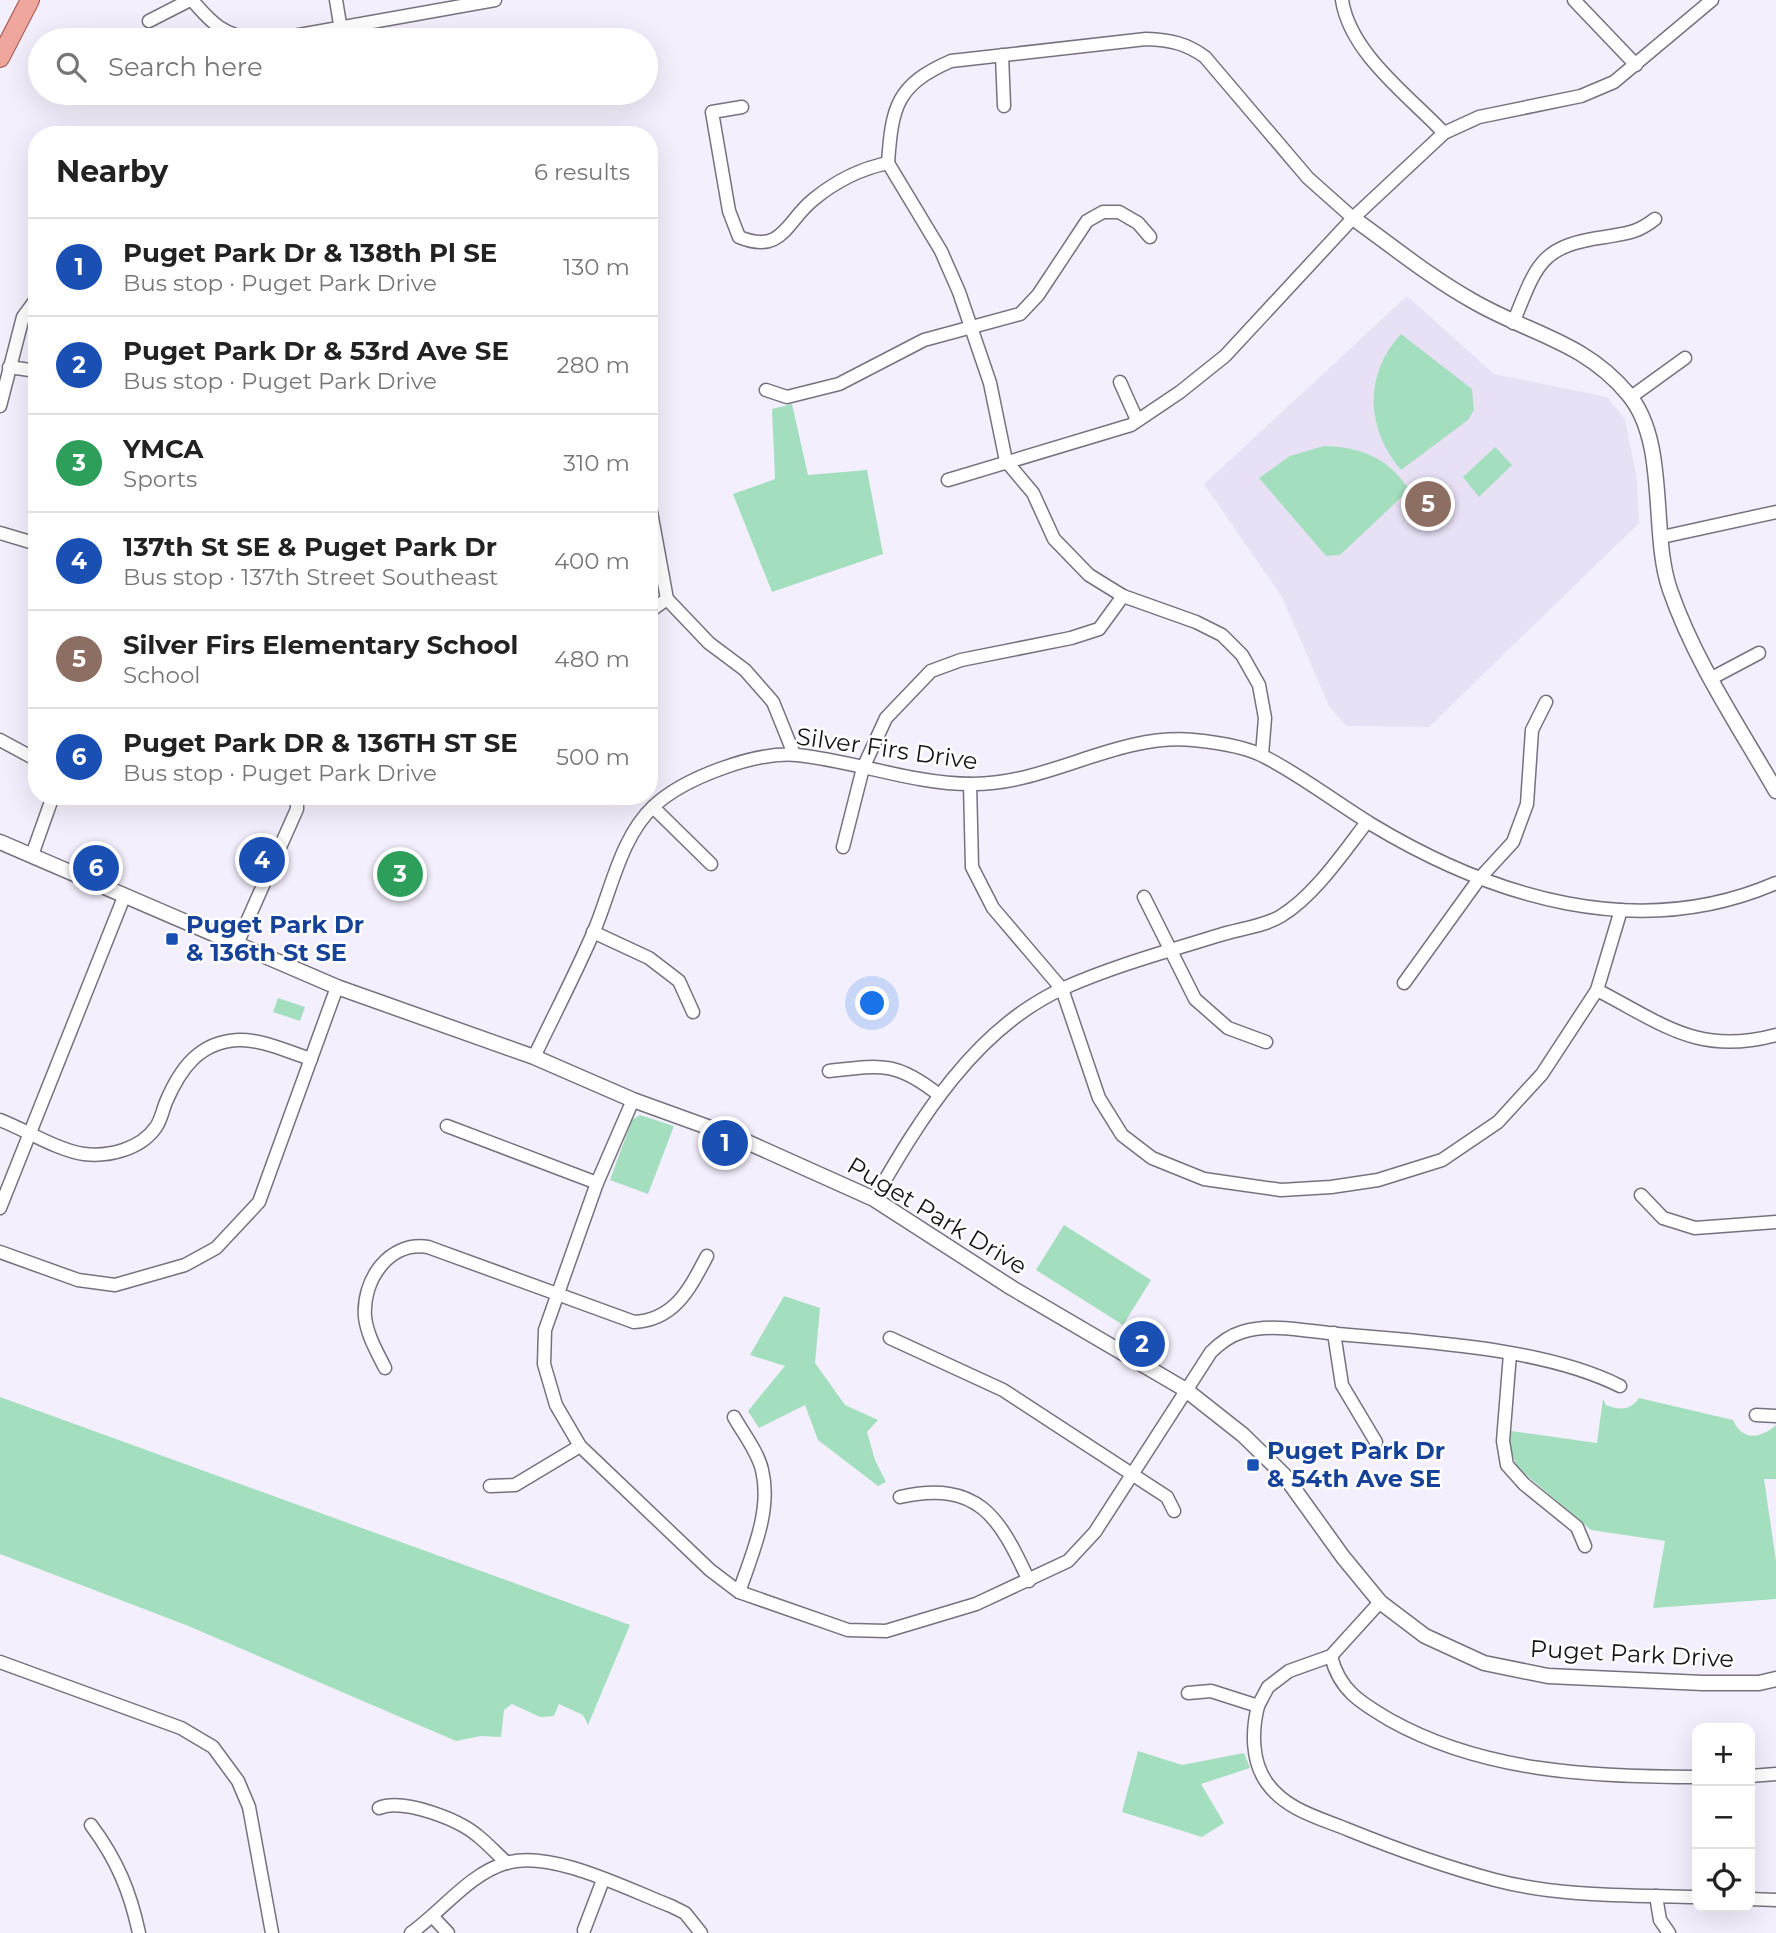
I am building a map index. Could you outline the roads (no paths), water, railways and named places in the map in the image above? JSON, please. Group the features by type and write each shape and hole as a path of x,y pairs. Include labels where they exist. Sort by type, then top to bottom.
{"main road":[{"path":"0,58 30,0"}],"street":[{"path":"149,21 191,0 211,23 219,28"},
{"path":"336,0 341,28"},
{"path":"351,28 495,0"},
{"path":"1342,0 1349,26 1359,45 1444,133"},
{"path":"1574,0 1636,65"},
{"path":"948,480 1137,421 1180,392 1224,356 1353,218 1444,133 1479,117 1581,96 1614,82 1712,0"},
{"path":"1262,754 1265,718 1259,685 1242,655 1222,635 1196,622 1123,596 1089,575 1054,539 1032,493 1006,461 990,383 972,329 941,251 888,163 891,121 897,100 927,72 951,61 1146,39 1173,40 1191,46 1205,57 1308,178 1353,218 1469,300 1513,323 1571,347 1601,365 1630,397 1641,417 1651,452 1668,586 1685,632 1776,791"},
{"path":"1002,55 1004,106"},
{"path":"742,107 712,112 729,211 739,237 757,244 775,239 792,225 811,201 847,176 888,163"},
{"path":"766,390 787,397 839,384 924,340 1020,314 1038,295 1087,220 1103,212 1119,212 1138,223 1150,237"},
{"path":"1513,323 1530,282 1543,261 1557,248 1573,241 1639,232 1655,219"},
{"path":"0,406 23,317 28,310"},
{"path":"1630,397 1685,358"},
{"path":"9,367 28,370"},
{"path":"1119,382 1137,421"},
{"path":"1662,537 1776,512"},
{"path":"0,533 28,541"},
{"path":"658,550 667,599 709,643 745,670 773,702 794,754"},
{"path":"843,847 863,768 886,718 931,671 961,660 1071,638 1099,629 1123,596"},
{"path":"658,606 667,599"},
{"path":"1710,679 1759,653"},
{"path":"1404,983 1479,879 1513,842 1527,804 1532,730 1546,702"},
{"path":"0,740 28,755"},
{"name":"Silver Firs Drive","path":"658,803 682,786 720,770 750,760 794,754 863,768 970,784 1024,780 1129,746 1192,740 1262,754 1405,844 1517,894 1552,902 1621,910 1710,905 1776,883"},
{"path":"970,784 972,867 993,908 1062,989 1099,1098 1122,1135 1152,1157 1204,1180 1281,1190 1378,1180 1442,1160 1498,1122 1542,1074 1597,990 1621,910"},
{"path":"32,855 50,805"},
{"path":"237,944 297,805"},
{"name":"Silver Firs Drive","path":"534,1057 593,932 629,841 656,805"},
{"path":"653,807 710,864"},
{"path":"874,1199 909,1137 939,1095 982,1047 1014,1019 1062,989 1171,950 1280,916 1328,872 1367,822"},
{"name":"Puget Park Drive","path":"0,842 337,987 534,1057 633,1100 738,1138 874,1199 1012,1288 1186,1390 1243,1435 1284,1475 1343,1557 1380,1602 1425,1636 1484,1663 1548,1676 1703,1683 1759,1683 1776,1679"},
{"path":"0,1208 124,897"},
{"path":"1144,897 1195,999 1228,1028 1266,1042"},
{"path":"593,932 649,958 678,981 693,1012"},
{"path":"0,1252 78,1280 115,1285 185,1265 216,1248 259,1202 337,987"},
{"path":"1597,990 1695,1039 1715,1044 1748,1043 1776,1035"},
{"path":"0,1120 81,1154 121,1151 156,1127 174,1082 188,1062 217,1044 239,1040 259,1043 311,1059"},
{"path":"829,1071 894,1067 919,1079 939,1095"},
{"path":"633,1100 597,1184 545,1330 544,1364 556,1405 580,1446 710,1570 738,1592 848,1630 886,1631 976,1604 1068,1561 1095,1532 1211,1352 1221,1341 1242,1332 1283,1327 1510,1353 1600,1376 1620,1385"},
{"path":"446,1126 597,1184"},
{"path":"1641,1195 1663,1219 1695,1228 1776,1222"},
{"path":"385,1368 370,1339 365,1316 379,1265 396,1250 413,1245 428,1247 634,1322 648,1321 677,1306 707,1256"},
{"path":"1334,1333 1342,1385 1377,1442"},
{"path":"890,1338 1003,1391 1167,1497 1174,1511"},
{"path":"1510,1353 1503,1441 1507,1465 1524,1484 1577,1527 1585,1546"},
{"path":"1756,1415 1776,1416"},
{"path":"734,1417 762,1468 765,1502 738,1592"},
{"path":"490,1486 515,1485 580,1446"},
{"path":"900,1497 953,1492 980,1505 1007,1534 1029,1580"},
{"path":"1380,1602 1331,1656 1289,1671 1268,1687 1258,1706 1252,1728 1256,1756 1266,1782 1293,1808 1365,1836 1497,1881 1567,1890 1692,1897"},
{"path":"1331,1656 1346,1692 1360,1703 1415,1733 1484,1758 1535,1768 1692,1777"},
{"path":"0,1662 181,1728 213,1747 238,1780 248,1807 272,1933"},
{"path":"1188,1693 1211,1691 1258,1706"},
{"path":"1755,1776 1776,1774"},
{"path":"379,1808 392,1803 431,1812 476,1834 507,1863"},
{"path":"91,1825 112,1853 130,1892 139,1933"},
{"path":"411,1933 433,1917 463,1888 507,1863 541,1861 603,1880 671,1906 698,1928"},
{"path":"584,1930 603,1880"},
{"path":"1656,1896 1660,1920 1669,1933"},
{"path":"1755,1899 1776,1900"},
{"path":"433,1917 448,1933"}],"place":[{"name":"Silver Firs Elementary School","path":"1428,504"},
{"name":"137th St SE & Puget Park Dr","path":"262,860"},
{"name":"Puget Park DR & 136TH ST SE","path":"96,868"},
{"name":"YMCA","path":"400,874"},
{"name":"Puget Park Dr & 136th St SE","path":"172,939"},
{"name":"Puget Park Dr & 138th Pl SE","path":"725,1143"},
{"name":"Puget Park Dr & 53rd Ave SE","path":"1142,1344"},
{"name":"Puget Park Dr & 54th Ave SE","path":"1253,1465"}]}
